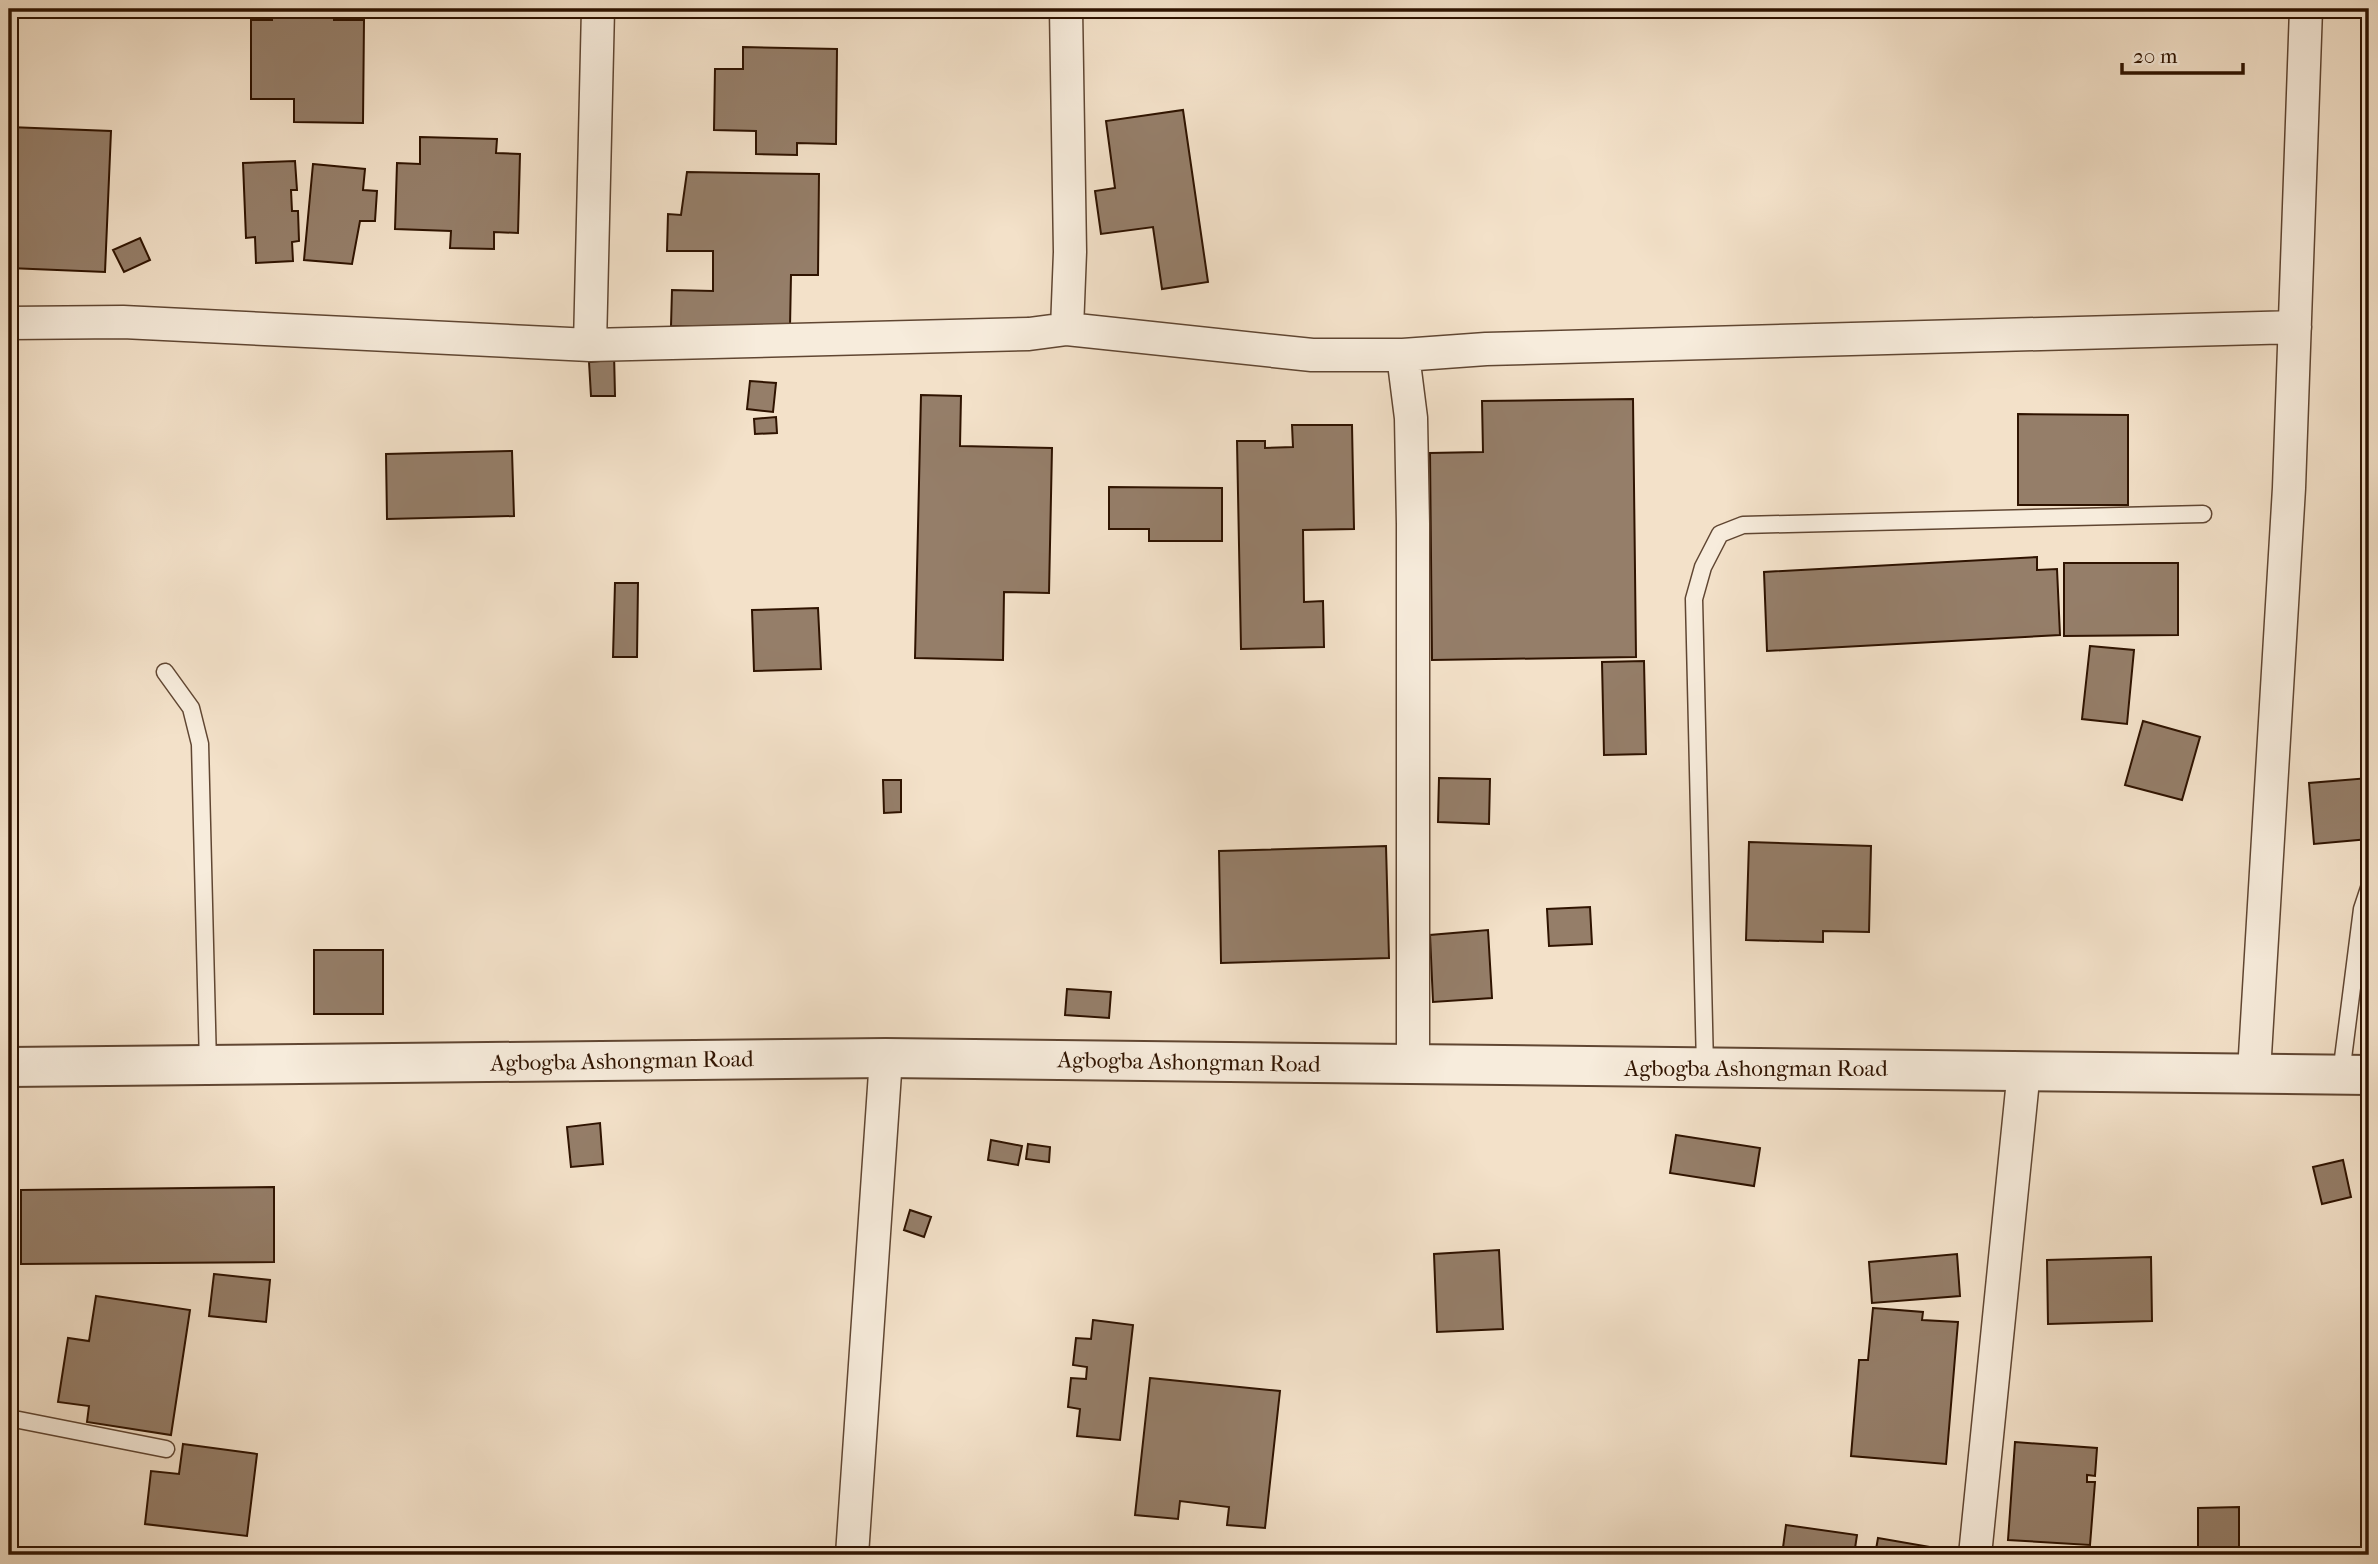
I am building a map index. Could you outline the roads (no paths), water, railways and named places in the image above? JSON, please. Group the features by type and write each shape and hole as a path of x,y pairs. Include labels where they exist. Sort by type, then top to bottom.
{"street":[{"path":"590,345 598,9"},
{"path":"1066,9 1070,252 1067,329"},
{"path":"2255,1072 2289,488 2306,9"},
{"path":"9,323 123,322 590,345 1029,334 1067,329 1312,355 1403,355 1486,349 2295,327"},
{"path":"1403,355 1411,418 1413,524 1413,1066"},
{"path":"852,1555 886,1058"},
{"name":"Agbogba Ashongman Road","path":"9,1068 886,1058 2355,1075"},
{"path":"1975,1555 2024,1070"}],"lane":[{"path":"1705,1067 1694,599 1703,567 1720,534 1743,526 2203,514"},
{"path":"165,672 191,708 200,744 208,1065"},
{"path":"2355,1075 2362,909 2369,888"},
{"path":"9,1418 166,1449"}]}
